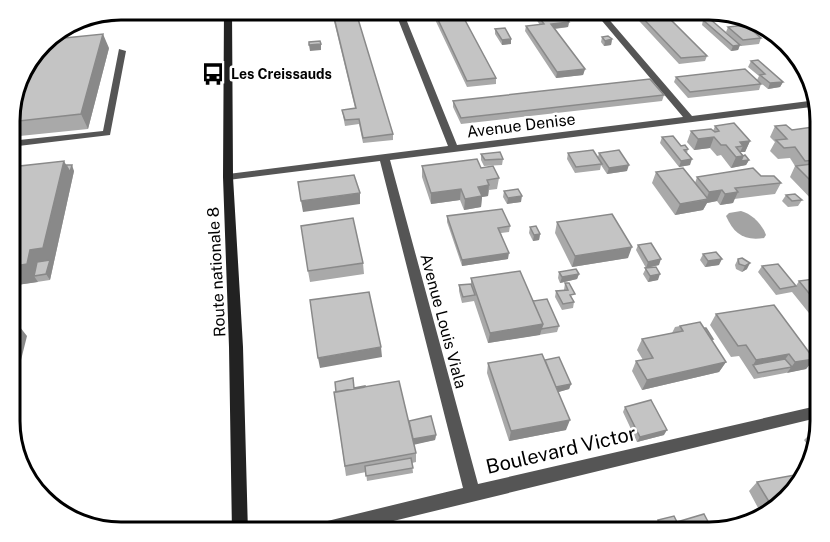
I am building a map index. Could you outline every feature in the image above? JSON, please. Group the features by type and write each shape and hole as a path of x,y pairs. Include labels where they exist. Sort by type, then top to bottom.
{"main road":[{"name":"Route nationale 8","path":"228,20 228,177 236,347 240,522"}],"street":[{"path":"402,20 454,149"},
{"path":"605,20 690,119"},
{"path":"20,143 107,133 122,51"},
{"name":"Avenue Denise","path":"228,177 809,104"},
{"name":"Avenue Louis Viala","path":"384,157 472,492"},
{"name":"Boulevard Victor","path":"354,522 472,492 810,414"}],"shaded area":[{"path":"741,211 749,214 759,223 766,235 764,238 745,237 736,232 726,216 729,213"}],"building":[{"path":"335,20 358,20 393,134 363,138 359,119 345,120 342,110 356,108"},
{"path":"438,20 465,20 496,78 467,81"},
{"path":"541,20 567,20 569,22 551,24 585,69 557,72 526,26 544,24"},
{"path":"645,20 671,20 707,56 681,58"},
{"path":"703,20 711,20 740,45 733,46"},
{"path":"743,25 761,38 743,40 728,27"},
{"path":"505,28 511,39 502,40 495,29"},
{"path":"103,34 81,114 20,121 20,107 33,70 44,54 62,38"},
{"path":"608,36 612,39 605,41 602,37"},
{"path":"320,41 321,44 309,45 309,42"},
{"path":"758,60 783,82 770,83 760,75 765,74 751,61"},
{"path":"745,69 761,84 690,92 676,77"},
{"path":"650,79 664,95 461,118 453,101"},
{"path":"734,123 750,141 740,142 743,146 736,147 743,156 736,157 726,145 721,145 714,137 698,139 691,131 711,129 715,132 719,131 715,126"},
{"path":"786,125 792,130 810,127 810,161 805,161 795,147 784,148 776,140 787,139 775,126"},
{"path":"673,136 681,146 685,145 688,149 684,150 692,159 681,161 662,137"},
{"path":"593,150 602,164 576,167 568,153"},
{"path":"619,150 629,165 609,168 599,153"},
{"path":"500,152 503,159 485,160 481,154"},
{"path":"745,155 749,160 741,161 743,156"},
{"path":"477,159 481,168 493,166 499,178 487,180 489,185 478,187 482,196 465,199 461,189 431,193 422,166"},
{"path":"64,161 43,248 30,250 27,264 20,265 20,166"},
{"path":"810,164 810,180 796,166"},
{"path":"683,168 708,199 680,204 656,172"},
{"path":"753,168 761,176 774,176 781,183 735,188 738,192 725,194 722,190 709,192 697,177"},
{"path":"354,175 360,193 301,201 298,182"},
{"path":"518,189 522,196 508,198 504,191"},
{"path":"795,194 802,200 792,201 786,195"},
{"path":"502,209 510,226 498,228 509,253 462,260 447,216"},
{"path":"612,214 632,247 575,256 557,222"},
{"path":"353,218 363,263 308,271 301,226"},
{"path":"536,226 540,234 534,235 530,227"},
{"path":"651,243 661,259 648,262 638,245"},
{"path":"716,252 722,259 708,261 703,254"},
{"path":"742,258 750,263 745,266 739,264 738,259"},
{"path":"50,260 46,274 34,276 37,262"},
{"path":"778,264 796,286 780,289 762,266"},
{"path":"656,267 660,274 650,276 645,268"},
{"path":"576,269 579,274 562,277 559,272"},
{"path":"520,271 543,324 490,333 471,278"},
{"path":"810,280 810,294 799,281"},
{"path":"565,283 569,283 575,294 570,295 574,302 563,304 556,291 568,290"},
{"path":"471,284 475,295 463,297 459,285"},
{"path":"369,292 381,347 318,358 310,300"},
{"path":"547,299 559,326 541,329 543,324 533,301"},
{"path":"774,305 810,354 810,360 795,362 789,354 756,360 746,345 738,346 716,314"},
{"path":"700,322 726,362 647,380 636,361 653,358 642,339 683,331 680,326"},
{"path":"542,354 570,420 511,431 488,363"},
{"path":"559,357 571,384 556,387 545,360"},
{"path":"785,359 792,367 758,373 753,365"},
{"path":"353,378 354,388 365,387 336,392 335,382"},
{"path":"399,381 416,453 345,466 334,392"},
{"path":"651,400 667,430 640,437 625,407"},
{"path":"431,416 436,435 413,439 409,421"},
{"path":"411,458 413,468 366,476 365,466"},
{"path":"796,475 770,503 757,482"},
{"path":"704,514 708,522 677,522"},
{"path":"674,516 677,522 659,522 658,520"}],"place":[{"name":"Les Creissauds","path":"213,74"}]}
